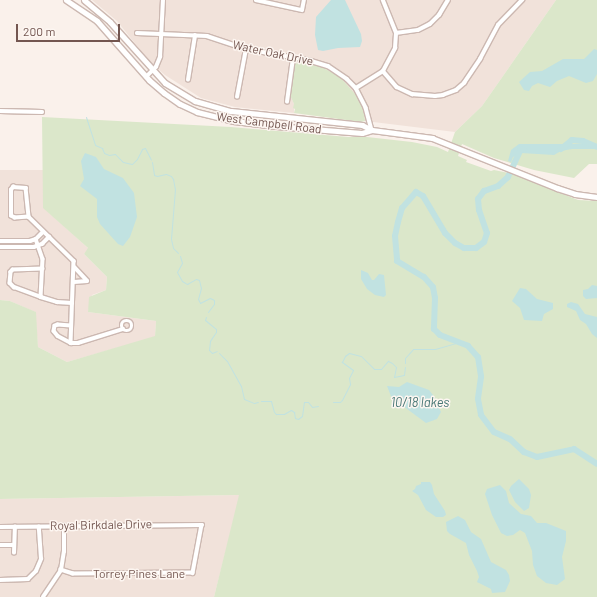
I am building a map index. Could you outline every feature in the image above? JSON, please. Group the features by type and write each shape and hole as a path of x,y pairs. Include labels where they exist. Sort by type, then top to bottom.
{"main road":[{"name":"West Campbell Road","path":"66,0 96,21 146,77 164,93 180,104 216,118 356,133 372,130 432,138 476,154 565,191 597,197"},
{"name":"West Campbell Road","path":"84,0 114,26 164,83 178,92 211,107 254,114 362,125 372,130"},
{"path":"107,32 114,26"}],"street":[{"path":"146,77 153,72 160,57 163,0"},
{"path":"256,0 302,10 304,0"},
{"path":"356,88 383,71 393,54 396,33 383,0"},
{"path":"396,33 418,30 430,24 440,15 448,0"},
{"path":"383,71 397,87 412,94 435,96 453,91 461,86 470,74 502,20 522,0"},
{"name":"Water Oak Drive","path":"137,33 206,36 246,49 308,60 328,66 346,78 356,88 366,108 372,130"},
{"path":"188,80 194,36"},
{"path":"238,97 246,49"},
{"path":"287,102 293,58"},
{"path":"0,111 42,112"},
{"path":"29,217 11,217 11,190 13,187 26,188 29,217 74,260 75,268 71,343"},
{"path":"0,241 30,241 36,239 43,232"},
{"path":"0,248 30,248 39,246 49,236"},
{"path":"36,239 43,259 41,297"},
{"path":"74,282 87,281 75,268"},
{"path":"43,269 14,269 11,272 10,283 14,287 41,297 57,302 72,303"},
{"path":"71,326 58,325 54,328 58,336 71,343 78,343 123,329"},
{"name":"Royal Birkdale Drive","path":"0,527 202,525"},
{"name":"Torrey Pines Lane","path":"61,570 73,574 193,573 202,525"},
{"path":"43,597 61,570 64,552 64,526"},
{"path":"0,580 28,579 36,571 41,559 40,527"},
{"path":"14,554 15,528"},
{"path":"0,545 14,545"}],"shaded area":[{"path":"92,0 556,0 482,106 455,132 365,121 340,77 322,67 300,62 295,64 290,94 294,104 294,113 235,107 201,98 165,75 150,62 117,21"},
{"path":"0,170 43,170 44,208 89,249 84,254 107,277 106,290 92,295 88,312 156,321 155,337 67,362 38,347 35,312 10,301 0,300"},
{"path":"240,495 214,597 0,597 0,499"}],"green space":[{"path":"556,0 597,0 597,164 589,164 574,178 534,170 494,158 462,144 458,156 467,160 466,162 491,171 494,170 513,174 578,200 597,201 597,597 214,597 239,495 0,499 0,300 10,301 36,312 38,347 67,362 155,336 156,321 88,312 89,297 106,290 107,277 84,254 88,248 43,208 42,117 231,127 348,137 367,137 412,142 437,147 448,152 455,132 482,106"},
{"path":"300,62 322,67 340,77 356,95 363,107 365,121 361,122 294,113 294,104 290,95 295,64"}],"water":[{"path":"331,0 345,0 361,34 362,41 360,47 338,48 323,51 318,50 315,35 316,17"},
{"path":"594,49 597,50 597,74 593,81 586,83 569,76 557,81 550,87 538,83 532,86 529,91 524,90 519,82 530,72 542,71 563,59 584,59"},
{"path":"519,144 597,144 597,149 572,149 561,151 554,155 521,153 513,157 511,162 508,161 511,150"},
{"path":"85,153 96,157 104,169 123,178 134,193 137,217 130,237 123,246 118,244 100,224 97,217 97,199 80,186 84,179 81,161"},
{"path":"361,270 368,273 372,280 374,280 379,274 384,275 386,295 384,297 375,295 367,289 361,279"},
{"path":"592,285 597,286 597,298 586,299 583,296 583,290 588,289"},
{"path":"520,288 526,289 537,299 553,303 553,309 544,314 542,321 524,320 520,308 512,301"},
{"path":"571,302 578,304 585,314 597,317 597,338 592,334 586,324 580,320 576,311 567,307 567,304"},
{"name":"10/18 lakes","path":"407,382 429,390 441,412 437,419 426,423 403,406 394,404 387,386 399,387"},
{"path":"519,479 529,489 531,495 529,508 524,511 515,502 509,490 511,486"},
{"path":"421,482 430,482 434,494 446,515 443,517 436,517 426,510 418,495 412,491 416,486 421,484"},
{"path":"500,485 506,491 509,503 521,514 531,516 537,523 546,523 566,531 566,541 562,557 565,579 557,585 546,583 537,576 533,565 532,551 525,533 520,530 513,535 507,536 501,533 492,515 485,494 487,489"},
{"path":"458,516 465,520 471,532 481,539 491,562 506,570 510,581 505,592 492,593 491,589 477,582 479,577 469,555 466,543 447,531 446,522"}],"waterway":[{"path":"86,117 95,145 102,148 104,153 109,155 115,154 123,162 132,164 137,159 142,149 145,148 151,160"},
{"path":"561,149 572,140 583,141 597,147"},
{"path":"524,150 521,149 508,177 498,186 484,191 478,199 479,210 487,233 484,242 476,248 464,248 455,243 445,233 423,196 416,192 402,208 398,222 395,236 397,261 424,277 433,287 435,298 434,329 440,335 468,346 478,357 481,377 478,399 481,415 494,432 510,439 524,452 537,457 574,449 597,464"},
{"path":"152,162 154,175 157,176 166,174 171,176 173,179 175,189 171,239 173,248 178,253"},
{"path":"180,256 182,263 177,272 182,281 187,284 196,279 199,280 201,288 198,299 200,303 210,298 214,300 214,304 208,312"},
{"path":"206,317 205,320 216,329 216,332 210,341 209,350 212,353 217,351"},
{"path":"405,363 405,358 413,349 435,349 459,342"},
{"path":"219,353 227,361 241,386 244,399 254,403 258,402"},
{"path":"333,402 340,402 342,400 350,384 349,378 353,370 342,362 345,356 349,353 361,356 374,369 381,369 388,361 392,363 396,367 394,377 404,375 405,367"},
{"path":"261,401 271,401 276,414 284,414 291,410 294,412 295,418 298,419 302,416 304,402 308,402 312,407 318,406"}]}
